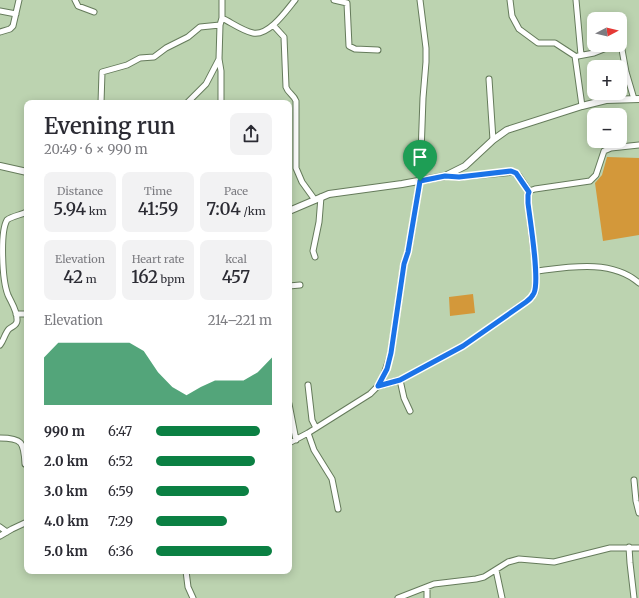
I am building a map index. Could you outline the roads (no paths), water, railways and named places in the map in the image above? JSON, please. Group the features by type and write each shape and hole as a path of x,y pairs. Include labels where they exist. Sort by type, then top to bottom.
{"street":[{"path":"0,32 12,28 19,0"},
{"path":"75,0 78,6 94,12"},
{"path":"221,100 221,71 219,59 222,0"},
{"path":"222,18 253,33 265,31 273,25 295,0"},
{"path":"334,0 347,2 350,46 355,49 378,50"},
{"path":"292,442 370,394 378,386 387,369 391,353 404,264 408,252 420,181 426,48 420,0"},
{"path":"510,0 512,16 520,29 538,43 555,43 575,56 596,52"},
{"path":"576,0 581,55"},
{"path":"0,11 16,14"},
{"path":"100,100 102,72 127,65 140,58 154,57 166,48 188,37 200,27 220,25"},
{"path":"273,25 284,38 286,87 294,96 296,101 296,168 302,182 318,198 319,222 313,251 315,258"},
{"path":"292,210 318,198 340,191 420,181 445,176 465,166 493,140 507,130 582,106 606,100 637,99 626,72 623,52"},
{"path":"575,56 582,106"},
{"path":"190,100 206,84 219,59"},
{"path":"489,79 493,140"},
{"path":"529,192 532,190 590,181 596,176 604,151 611,148 639,145"},
{"path":"0,166 24,171"},
{"path":"378,386 400,380 463,346 531,298 535,292 536,271 528,203 529,192 519,176 514,172 459,177 445,176"},
{"path":"0,345 8,331 17,323 16,314 4,280 2,268 2,229 9,218 24,213"},
{"path":"536,271 568,267 605,268 627,274 639,283"},
{"path":"292,286 300,285"},
{"path":"16,314 24,314"},
{"path":"400,380 404,398 410,412"},
{"path":"308,385 312,420 316,428"},
{"path":"292,419 296,440"},
{"path":"308,433 314,450 332,479 338,509"},
{"path":"0,438 13,438 21,443 24,449"},
{"path":"634,480 639,513"},
{"path":"0,536 24,524"},
{"path":"0,527 7,532"},
{"path":"629,547 633,596 639,592"},
{"path":"398,598 434,584 476,580 484,577 508,562 519,559 554,562 610,548 639,548"},
{"path":"496,570 502,598"},
{"path":"186,574 188,587 193,598"},
{"path":"426,587 427,598"}]}
